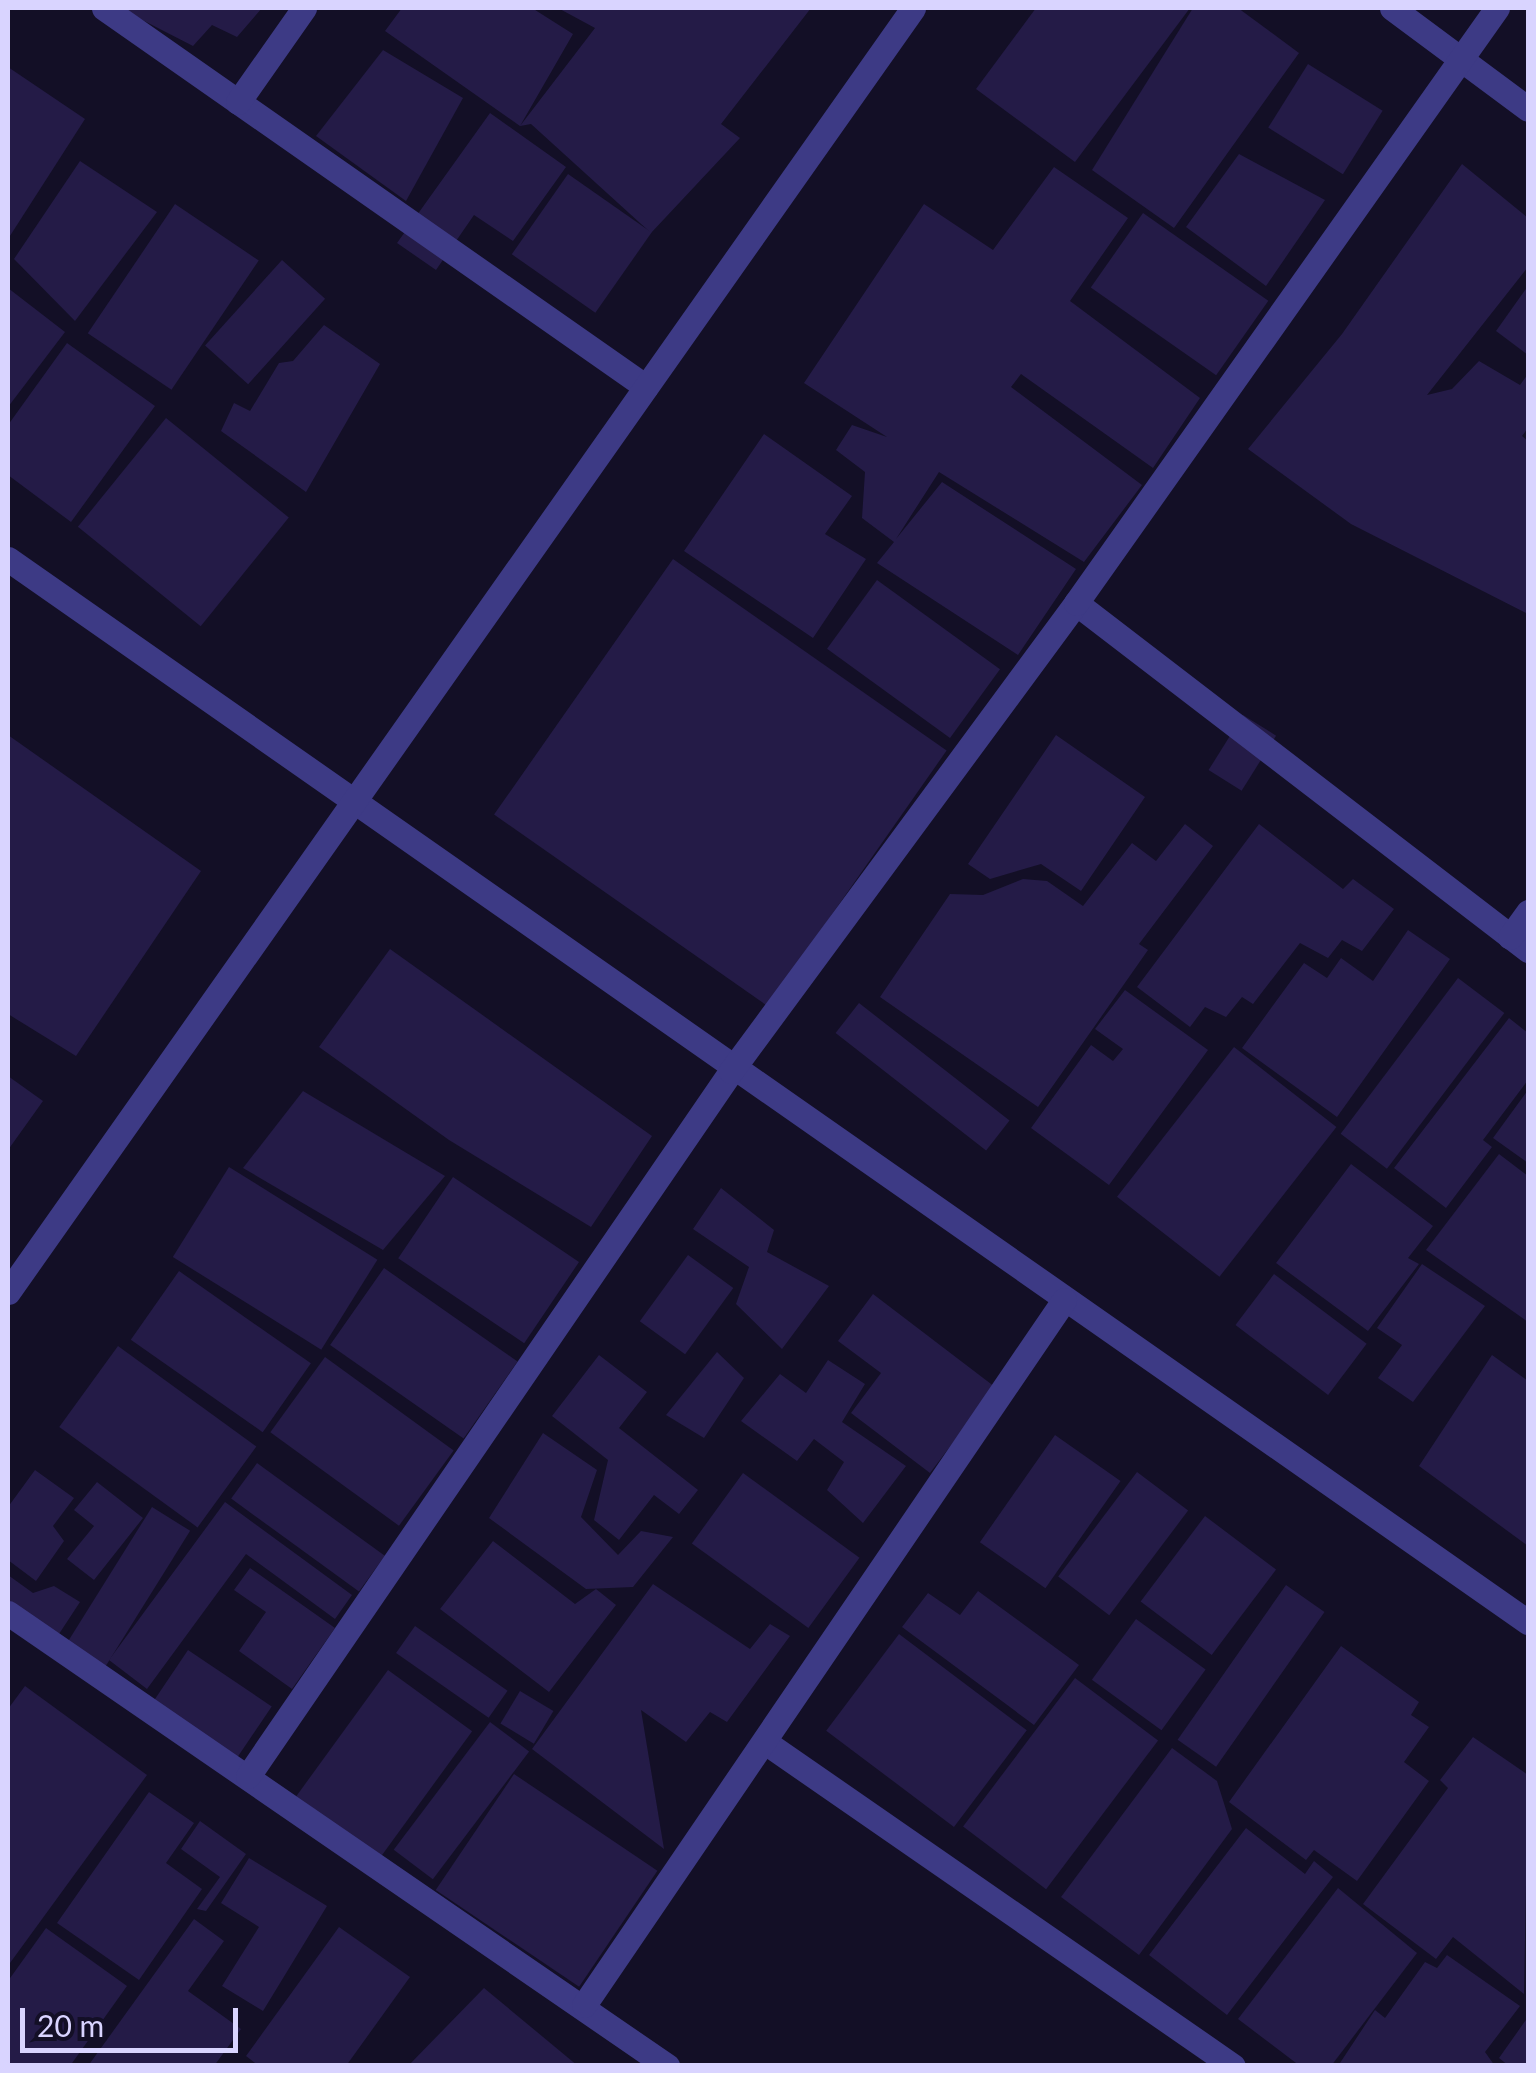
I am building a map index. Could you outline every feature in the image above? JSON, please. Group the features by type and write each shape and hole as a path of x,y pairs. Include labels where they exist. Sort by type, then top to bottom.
{"street":[{"path":"104,8 646,388"},
{"path":"238,102 304,8"},
{"path":"8,1292 914,8"},
{"path":"1392,8 1528,109"},
{"path":"248,1776 731,1070 1076,603 1496,8"},
{"path":"8,559 731,1070 1528,1622"},
{"path":"1076,603 1519,943 1528,912"},
{"path":"584,2005 1064,1300"},
{"path":"8,1613 584,2005 667,2066"},
{"path":"765,1742 1233,2066"}],"building":[{"path":"119,8 262,8 237,37 212,25 193,46"},
{"path":"402,8 532,8 573,34 520,126 385,31"},
{"path":"558,8 811,8 721,124 740,138 651,233 531,124 520,126 595,28"},
{"path":"1036,8 1190,8 1075,162 976,89"},
{"path":"1193,8 1238,8 1299,53 1174,228 1092,170"},
{"path":"383,50 463,98 406,201 316,136"},
{"path":"1308,64 1383,111 1343,174 1268,128"},
{"path":"8,67 85,119 8,239"},
{"path":"490,113 566,167 513,241 474,215 436,270 397,243"},
{"path":"1239,154 1325,200 1266,286 1186,227"},
{"path":"80,161 157,212 75,321 14,259"},
{"path":"1462,164 1528,218 1528,267 1427,395 1452,389 1479,361 1520,385 1528,374 1528,428 1522,436 1528,441 1528,614 1351,524 1248,449 1342,334"},
{"path":"1054,167 1128,218 1070,301 1200,398 1153,468 1021,374 1011,387 1142,485 1084,562 939,472 896,539 942,482 1076,569 1018,655 877,563 894,542 862,518 865,472 836,450 852,425 887,437 804,383 924,204 993,250"},
{"path":"568,174 652,233 595,313 512,254"},
{"path":"175,204 259,260 171,390 88,333"},
{"path":"1143,213 1268,301 1216,375 1091,288"},
{"path":"282,260 325,299 248,384 205,345"},
{"path":"1528,286 1528,355 1496,331"},
{"path":"8,288 65,332 8,407"},
{"path":"324,325 380,364 306,492 221,431 234,403 250,411 279,363 293,361"},
{"path":"67,343 155,406 71,522 8,475 8,425"},
{"path":"166,418 289,517 201,626 78,527"},
{"path":"764,434 852,496 825,534 866,559 813,638 684,551"},
{"path":"673,559 947,751 768,1006 494,815"},
{"path":"877,580 1000,669 950,738 827,649"},
{"path":"1243,715 1276,736 1242,791 1209,770"},
{"path":"8,735 201,871 76,1056 8,1014"},
{"path":"1056,735 1145,797 1081,891 1041,864 990,879 968,864"},
{"path":"1185,824 1213,846 1139,944 1148,950 1038,1107 880,997 950,894 983,895 1023,879 1047,881 1083,906 1132,843 1156,861"},
{"path":"1259,824 1343,889 1353,879 1394,909 1362,951 1342,940 1328,958 1300,943 1253,1004 1242,997 1226,1017 1205,1007 1190,1027 1137,987"},
{"path":"1408,930 1450,959 1337,1117 1242,1048 1304,963 1327,978 1341,958 1373,981"},
{"path":"390,949 652,1136 591,1227 449,1140 319,1047"},
{"path":"1458,978 1504,1013 1387,1169 1341,1134"},
{"path":"1125,990 1208,1050 1109,1185 1031,1128 1091,1045 1113,1061 1123,1049 1095,1029"},
{"path":"859,1003 1010,1121 986,1151 836,1033"},
{"path":"1509,1018 1528,1033 1528,1080 1483,1140 1492,1147 1446,1208 1394,1168"},
{"path":"1234,1047 1336,1127 1219,1277 1117,1197"},
{"path":"8,1076 43,1101 8,1150"},
{"path":"1528,1090 1528,1163 1493,1138"},
{"path":"303,1091 445,1176 383,1250 243,1168"},
{"path":"1499,1154 1528,1176 1528,1322 1426,1250"},
{"path":"1351,1164 1433,1226 1408,1258 1419,1264 1368,1331 1276,1263"},
{"path":"229,1167 377,1260 321,1350 173,1257"},
{"path":"453,1177 579,1262 524,1343 398,1258"},
{"path":"721,1188 774,1230 767,1252 829,1286 782,1349 736,1304 749,1267 693,1229"},
{"path":"688,1255 733,1288 685,1354 640,1321"},
{"path":"1422,1264 1485,1306 1413,1402 1378,1378 1402,1345 1377,1328"},
{"path":"384,1268 518,1361 464,1438 330,1345"},
{"path":"179,1271 311,1363 263,1432 131,1340"},
{"path":"1274,1274 1367,1344 1328,1395 1235,1325"},
{"path":"873,1294 995,1387 930,1473 851,1413 881,1373 838,1341"},
{"path":"118,1346 256,1447 198,1527 59,1427"},
{"path":"717,1352 744,1378 704,1438 666,1415"},
{"path":"599,1355 647,1392 619,1428 698,1490 679,1514 654,1495 619,1540 594,1520 608,1460 552,1416"},
{"path":"1492,1355 1528,1381 1528,1546 1419,1466"},
{"path":"325,1357 454,1450 399,1526 270,1432"},
{"path":"828,1360 865,1384 842,1422 906,1466 863,1523 827,1490 844,1462 814,1439 797,1461 741,1421 780,1374 806,1393"},
{"path":"543,1433 597,1470 581,1517 618,1555 641,1531 673,1537 633,1587 586,1589 489,1518"},
{"path":"1055,1435 1121,1481 1045,1588 980,1542"},
{"path":"257,1463 385,1556 359,1591 231,1499"},
{"path":"35,1470 74,1498 53,1526 64,1541 36,1581 8,1560 8,1507"},
{"path":"1137,1472 1188,1511 1109,1615 1058,1577"},
{"path":"743,1473 859,1558 808,1628 692,1543"},
{"path":"97,1482 143,1518 94,1580 67,1559 94,1526 74,1510"},
{"path":"225,1502 352,1595 335,1619 246,1554 147,1689 109,1660"},
{"path":"152,1507 190,1531 105,1667 67,1644"},
{"path":"1205,1516 1276,1570 1212,1655 1141,1601"},
{"path":"493,1541 575,1604 596,1589 616,1605 549,1692 440,1609"},
{"path":"250,1568 335,1628 292,1689 239,1651 266,1612 234,1590"},
{"path":"8,1575 33,1593 54,1586 80,1602 57,1637 8,1604"},
{"path":"653,1584 750,1649 770,1624 790,1636 727,1722 710,1712 686,1742 641,1710 664,1849 532,1749"},
{"path":"1286,1585 1325,1612 1216,1767 1178,1740"},
{"path":"978,1591 1079,1665 1034,1725 902,1627 928,1593 960,1615"},
{"path":"1136,1619 1206,1670 1161,1730 1092,1680"},
{"path":"415,1626 508,1691 489,1718 396,1653"},
{"path":"899,1634 1027,1730 954,1827 826,1731"},
{"path":"1341,1646 1419,1702 1411,1715 1429,1727 1404,1762 1429,1781 1357,1881 1314,1850 1306,1860 1229,1802"},
{"path":"188,1650 272,1706 235,1760 152,1704"},
{"path":"388,1670 472,1731 380,1857 296,1796"},
{"path":"1075,1678 1158,1741 1046,1889 963,1827"},
{"path":"25,1686 147,1775 10,1963 8,1709"},
{"path":"520,1691 553,1711 534,1744 500,1724"},
{"path":"490,1722 529,1751 433,1879 394,1850"},
{"path":"1473,1737 1528,1775 1524,1994 1453,1937 1436,1959 1363,1904 1448,1788 1440,1780"},
{"path":"1172,1748 1217,1781 1232,1829 1139,1955 1061,1897"},
{"path":"514,1774 657,1871 579,1987 436,1890"},
{"path":"149,1792 194,1823 166,1863 202,1889 139,1980 57,1923"},
{"path":"200,1821 246,1854 206,1911 197,1909 220,1877 181,1849"},
{"path":"1246,1828 1305,1874 1314,1861 1333,1877 1227,2015 1149,1955"},
{"path":"249,1858 327,1906 263,2011 222,1986 259,1927 221,1903"},
{"path":"1338,1888 1417,1953 1331,2066 1300,2066 1238,2019"},
{"path":"194,1919 224,1941 188,1991 241,2029 214,2066 88,2066"},
{"path":"339,1927 410,1977 346,2066 259,2066 246,2056"},
{"path":"46,1928 127,1986 70,2066 8,2066 8,1981"},
{"path":"1447,1955 1520,2006 1485,2052 1495,2066 1338,2066 1375,2010 1385,2018 1425,1962 1437,1968"},
{"path":"484,1988 578,2066 408,2066"},
{"path":"1528,2017 1528,2066 1509,2066 1499,2058"}]}
